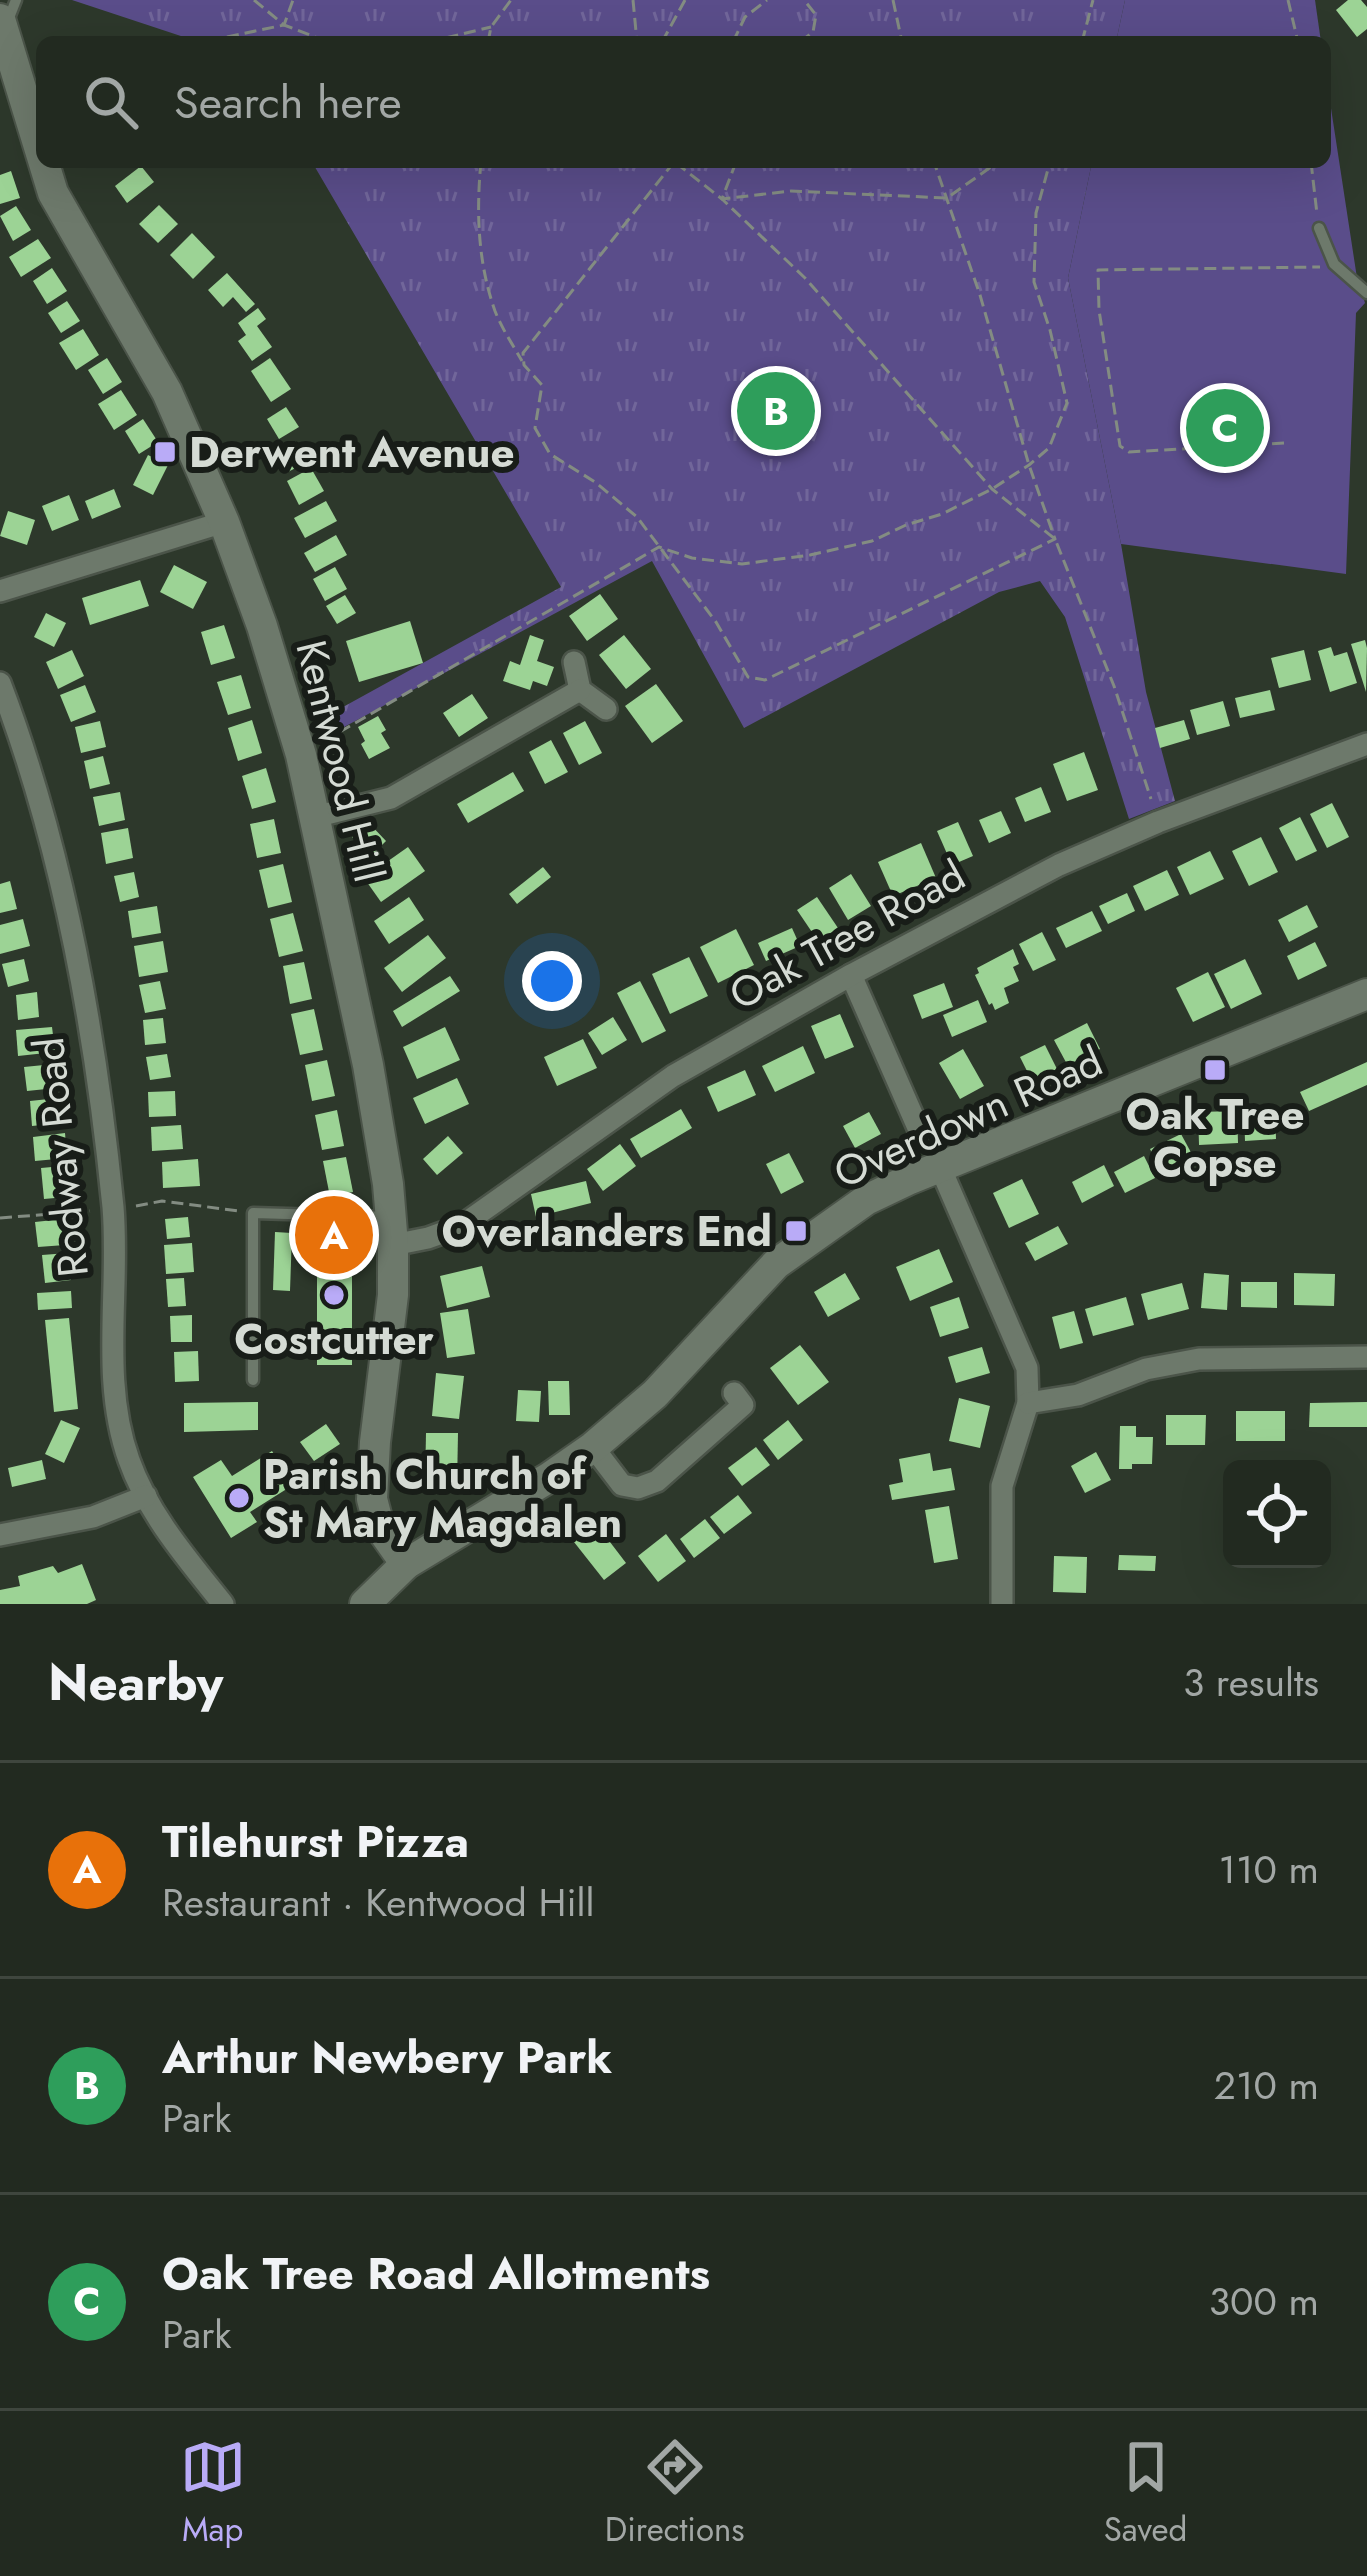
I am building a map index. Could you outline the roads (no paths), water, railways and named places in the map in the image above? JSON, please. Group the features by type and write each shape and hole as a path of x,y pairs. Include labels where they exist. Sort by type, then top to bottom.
{"street":[{"name":"Kentwood Hill","path":"2,25 36,137"},
{"name":"Kentwood Hill","path":"45,168 53,193 167,392 224,522 301,755 368,1065 392,1231 393,1295 372,1499 379,1526 406,1564"},
{"path":"0,590 224,522"},
{"path":"574,662 580,690 606,709"},
{"name":"Rodway Road","path":"0,683 57,867 89,1028 113,1210 119,1426 129,1462 146,1496 171,1538 222,1602"},
{"path":"314,817 391,798 580,690"},
{"name":"Oak Tree Road","path":"392,1231 428,1238 461,1226 673,1076 850,975 1059,865 1158,822 1367,744"},
{"path":"850,975 920,1130"},
{"name":"Overdown Road","path":"365,1604 406,1564 593,1447 655,1394 776,1264 866,1201 1367,994"},
{"path":"940,1167 1028,1368 1028,1403 1002,1486 1002,1604"},
{"path":"1028,1403 1078,1395 1146,1369 1199,1359 1367,1357"},
{"path":"593,1447 622,1485 638,1488 657,1481 743,1405 734,1393"},
{"path":"0,1535 93,1517 146,1496"}],"lane":[{"path":"2,25 16,0"},
{"path":"1318,228 1334,264 1367,293"},
{"path":"253,1380 253,1213 392,1231"}],"place":[{"name":"Arthur Newbery Park","path":"776,411"},
{"name":"Oak Tree Road Allotments","path":"1225,428"},
{"name":"Derwent Avenue","path":"165,452"},
{"name":"Oak Tree Copse","path":"1215,1070"},
{"name":"Overlanders End","path":"796,1231"},
{"name":"Tilehurst Pizza","path":"334,1235"},
{"name":"Costcutter","path":"334,1295"},
{"name":"Parish Church of St Mary Magdalen","path":"239,1498"}]}
